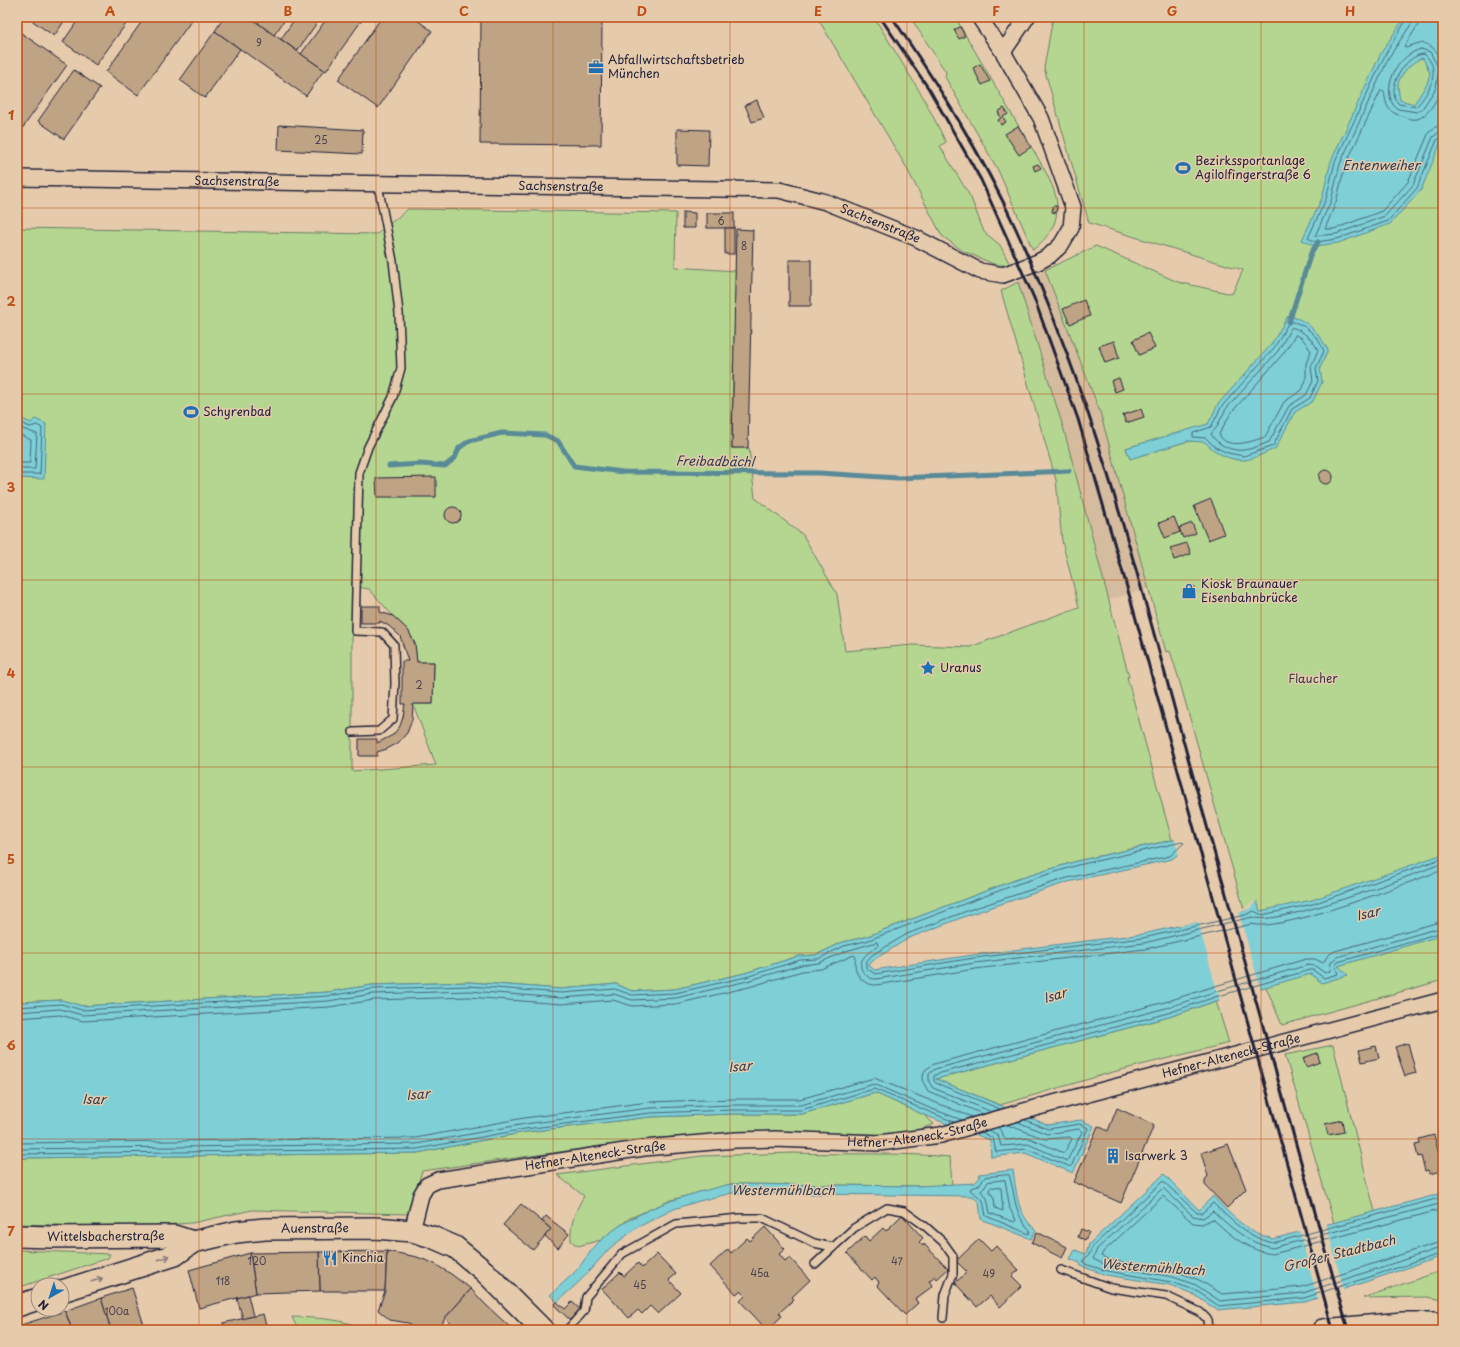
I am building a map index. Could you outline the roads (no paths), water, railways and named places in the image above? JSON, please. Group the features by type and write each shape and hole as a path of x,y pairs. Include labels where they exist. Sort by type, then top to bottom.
{"main road":[{"name":"Auenstraße","path":"70,1288 175,1254 193,1242 236,1232 265,1229 375,1228 412,1231 432,1237 455,1247 484,1271 544,1330"},
{"name":"Wittelsbacherstraße","path":"17,1236 174,1236 193,1242"},
{"path":"17,1306 30,1302"},
{"path":"1323,1330 1404,1322 1443,1323"}],"street":[{"path":"979,17 1003,52 1027,17"},
{"name":"Sachsenstraße","path":"17,178 378,185 779,190 826,202 916,238 980,271 1003,275 1038,262 1049,256 1061,244 1071,228 1073,208 1041,118 1003,52"},
{"name":"Hefner-Alteneck-Straße","path":"412,1231 421,1195 427,1185 438,1180 644,1148 736,1140 775,1139 880,1143 955,1132 1035,1108 1443,1000"}],"lane":[{"path":"353,732 379,731 393,719 395,684 394,645 382,632 355,631 359,473 368,447 393,397 401,368 399,312 393,261 378,185"},
{"path":"815,1264 854,1228 887,1208 904,1211 926,1226 943,1242 952,1256 954,1274 945,1295 943,1318"},
{"path":"567,1330 584,1311 586,1297 622,1254 676,1224 740,1218 762,1218 814,1243 833,1247"},
{"path":"1061,1270 1111,1288 1166,1296 1200,1312 1207,1319 1208,1330"}],"water":[{"name":"Entenweiher","path":"1405,17 1443,17 1443,137 1421,190 1390,224 1338,243 1315,246 1302,240 1322,198 1331,161 1381,53","holes":["1423,58 1430,73 1427,84 1414,104 1400,100 1398,84 1411,64"]},
{"path":"1288,316 1301,320 1312,328 1321,338 1328,350 1320,368 1322,382 1313,401 1295,412 1275,449 1252,458 1239,460 1222,455 1205,442 1188,441 1130,459 1126,448 1208,424 1218,404 1271,345"},
{"path":"17,417 31,423 35,419 46,424 44,479 17,478"},
{"name":"Isar","path":"1205,833 1172,859 1068,882 974,913 909,938 875,959 869,965 874,970 973,955 1143,934 1244,911 1257,901 1260,911 1312,900 1443,854 1443,935 1338,966 1348,975 1322,983 1311,974 1216,1001 1169,1017 936,1079 1048,1125 1081,1120 1094,1126 1073,1173 1025,1153 991,1157 990,1140 924,1115 875,1093 802,1114 733,1114 650,1117 526,1132 417,1153 17,1158 17,1004 20,1002 62,1000 82,1006 328,992 372,985 469,982 561,989 616,984 632,991 675,989 745,973 799,956 816,955 843,942 865,937 1015,880 1077,861"},
{"name":"Westermühlbach","path":"1013,1170 1018,1202 1021,1210 1029,1223 1036,1230 1031,1239 981,1219 979,1202 972,1196 732,1193 674,1209 638,1227 610,1248 580,1281 557,1302 550,1295 575,1272 591,1250 616,1228 663,1204 696,1193 731,1184 917,1186 975,1183 980,1177 979,1174"},
{"path":"1164,1174 1199,1210 1213,1196 1226,1210 1247,1228 1273,1239 1443,1193 1443,1256 1305,1302 1217,1310 1193,1294 1170,1285 1106,1275 1081,1266 1080,1263 1070,1259 1075,1250 1086,1254 1089,1244"}],"waterway":[{"path":"1289,322 1311,253 1318,242"},
{"name":"Freibadbächl","path":"389,466 420,464 445,466 455,458 459,448 469,441 502,433 545,435 558,441 574,466 623,472 819,473 898,478 1069,471"}],"railway":[{"path":"880,17 929,89 981,180 1034,298 1078,419 1129,594 1333,1330"},
{"path":"892,17 958,120 1003,201 1044,294 1070,361 1093,428 1154,632 1348,1330"}],"place":[{"name":"Abfallwirtschaftsbetrieb München","path":"596,67"},
{"name":"Bezirkssportanlage Agilolfingerstraße 6","path":"1183,168"},
{"name":"Schyrenbad","path":"191,412"},
{"name":"Kiosk Braunauer Eisenbahnbrücke","path":"1189,591"},
{"name":"Uranus","path":"928,668"},
{"name":"Isarwerk 3","path":"1113,1156"},
{"name":"Kinchia","path":"330,1258"}],"park label":[{"name":"Flaucher","path":"1313,679"}],"water label":[{"name":"Großer Stadtbach","path":"1339,1253"}]}
